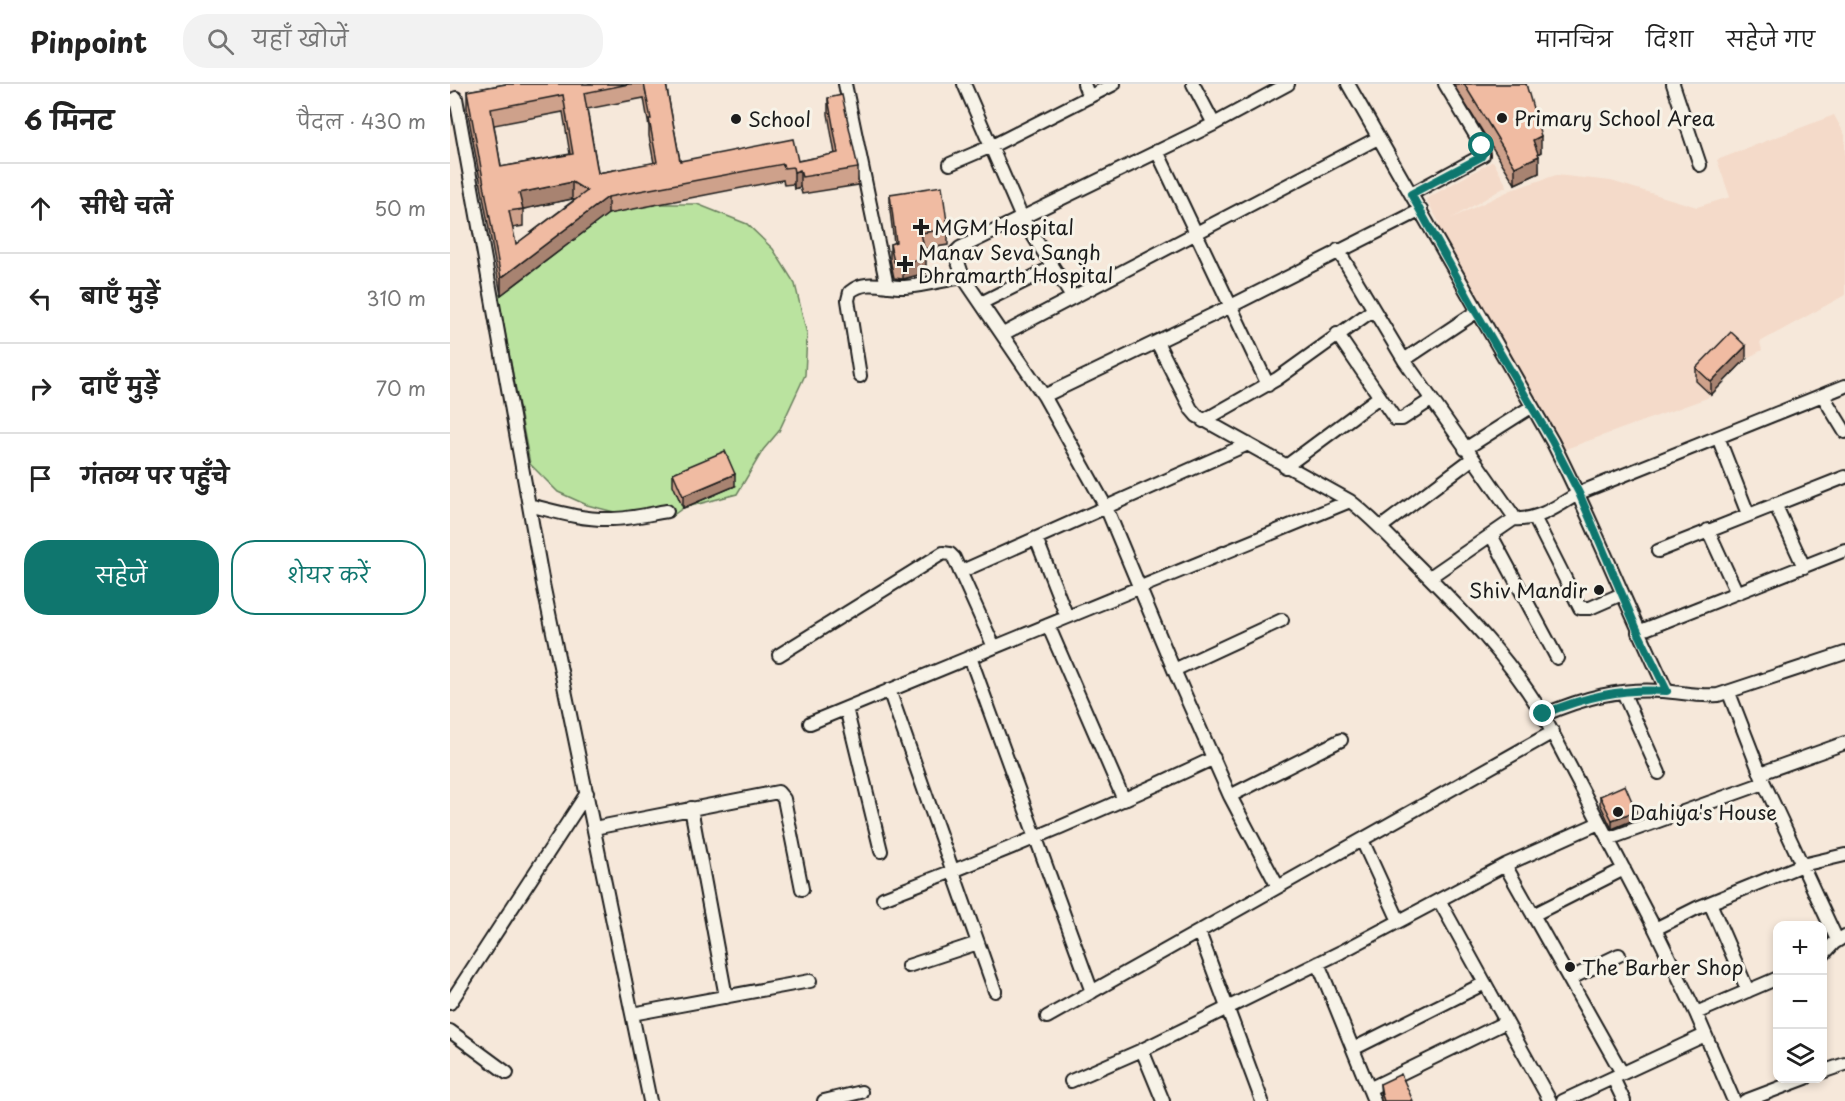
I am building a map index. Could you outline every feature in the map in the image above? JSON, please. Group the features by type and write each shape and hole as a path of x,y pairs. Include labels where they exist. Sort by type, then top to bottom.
{"street":[{"path":"845,84 888,286"},
{"path":"964,84 1022,218 1072,297"},
{"path":"1084,84 1089,97"},
{"path":"950,164 992,146 1114,84"},
{"path":"1193,84 1214,124"},
{"path":"1348,84 1476,312 1552,441 1579,493 1638,632 1667,691"},
{"path":"1411,194 1483,155 1482,146 1445,84"},
{"path":"1673,84 1700,165"},
{"path":"1278,887 1230,796 1106,507 1044,396 963,277 956,256 957,250 1214,124 1282,85"},
{"path":"457,98 529,505 650,1101"},
{"path":"1003,334 1378,138"},
{"path":"1157,150 1268,385"},
{"path":"1044,396 1231,306 1420,210"},
{"path":"1338,250 1404,360 1514,519"},
{"path":"981,303 1053,267"},
{"path":"860,376 848,295 850,292 858,286 873,284 906,286 963,277"},
{"path":"1203,421 1268,385 1372,310"},
{"path":"1404,360 1476,312"},
{"path":"1337,334 1391,416 1398,420 1431,400"},
{"path":"1157,342 1191,409 1203,421 1350,501 1381,527 1430,577 1522,682 1543,714 1655,929 1696,1013 1734,1101"},
{"path":"1514,519 1524,520 1534,517 1579,493 1845,386"},
{"path":"1823,396 1845,432"},
{"path":"1285,467 1379,397"},
{"path":"1381,527 1468,454 1531,407"},
{"path":"1718,437 1749,514"},
{"path":"960,572 1248,444"},
{"path":"1658,551 1845,477"},
{"path":"810,723 1350,501"},
{"path":"1776,504 1804,567"},
{"path":"529,505 593,519 632,517 667,511"},
{"path":"1534,517 1580,608 1590,608 1622,594"},
{"path":"1430,577 1514,519"},
{"path":"1708,530 1737,593"},
{"path":"1491,535 1557,658"},
{"path":"1036,538 1067,617"},
{"path":"1638,632 1845,550"},
{"path":"779,655 944,553 950,554 960,572 994,647"},
{"path":"1174,670 1282,620"},
{"path":"1048,625 1124,800"},
{"path":"1543,714 1580,699 1623,692 1667,691 1700,696 1728,693 1845,653"},
{"path":"970,657 1092,992"},
{"path":"890,690 995,991"},
{"path":"1623,692 1659,773"},
{"path":"1728,693 1802,865 1841,938 1827,951"},
{"path":"846,708 881,851"},
{"path":"1047,1017 1552,732"},
{"path":"1230,796 1341,740"},
{"path":"1608,839 1845,743"},
{"path":"882,897 952,872 1036,837 1124,800 1214,758"},
{"path":"594,828 772,792 782,794 802,889"},
{"path":"450,1003 587,793"},
{"path":"691,808 726,997"},
{"path":"1071,1081 1227,1009 1505,865 1599,824"},
{"path":"1362,840 1399,921"},
{"path":"1655,929 1710,903 1802,865 1845,855"},
{"path":"1505,865 1569,979 1618,1076 1624,1101"},
{"path":"1533,915 1624,869"},
{"path":"1439,900 1550,1101"},
{"path":"1710,903 1748,991"},
{"path":"1199,932 1262,1101"},
{"path":"908,966 978,943"},
{"path":"1569,979 1619,956"},
{"path":"1318,963 1371,1095 1506,1022"},
{"path":"1696,1013 1773,980"},
{"path":"632,1014 810,981"},
{"path":"1353,1049 1485,983"},
{"path":"450,1031 507,1073"},
{"path":"1563,1101 1705,1035"},
{"path":"1142,1050 1163,1101"},
{"path":"1827,1070 1845,1064"},
{"path":"1745,1101 1793,1083"},
{"path":"824,1101 861,1092"}],"shaded area":[{"path":"1834,115 1845,135 1845,295 1760,342 1762,350 1746,359 1707,398 1560,451 1537,414 1437,226 1440,224 1426,199 1493,161 1507,186 1452,218 1511,190 1556,175 1611,181 1697,207 1730,197 1717,160"}],"green space":[{"path":"639,204 697,204 747,224 773,249 795,284 807,334 805,375 779,431 763,450 737,494 683,508 672,516 618,513 587,505 558,492 530,464 498,295 600,216"}],"building":[{"path":"506,84 629,84 584,93 598,173 657,162 644,84 666,84 680,161 793,139 798,161 838,153 828,98 842,95 858,168 802,177 800,170 794,172 793,167 784,168 783,164 608,197 501,278 467,91","holes":["563,95 573,154 501,167 491,109","572,182 587,191 516,244 509,211 523,209 519,193"]},
{"name":"Primary School Area","path":"1464,84 1526,84 1541,136 1533,140 1539,156 1515,167"},
{"path":"942,186 948,229 921,233 926,258 903,263 894,262 890,244 896,242 890,194"},
{"path":"1731,332 1746,346 1711,382 1696,368"},
{"path":"725,451 735,474 683,496 673,473"},
{"path":"1625,785 1636,811 1612,820 1600,796"},
{"path":"1401,1074 1413,1101 1384,1101 1380,1084"}],"place":[{"name":"Primary School Area","path":"1502,118"},
{"name":"School","path":"736,119"},
{"name":"MGM Hospital","path":"921,227"},
{"name":"Manav Seva Sangh Dhramarth Hospital","path":"905,264"},
{"name":"Shiv Mandir","path":"1599,590"},
{"name":"Dahiya's House","path":"1618,812"},
{"name":"The Barber Shop","path":"1570,967"}],"route":[{"path":"1482,146 1484,152 1481,157 1411,194 1476,312 1552,441 1579,493 1638,632 1667,691 1618,692 1580,699 1543,714"}]}
